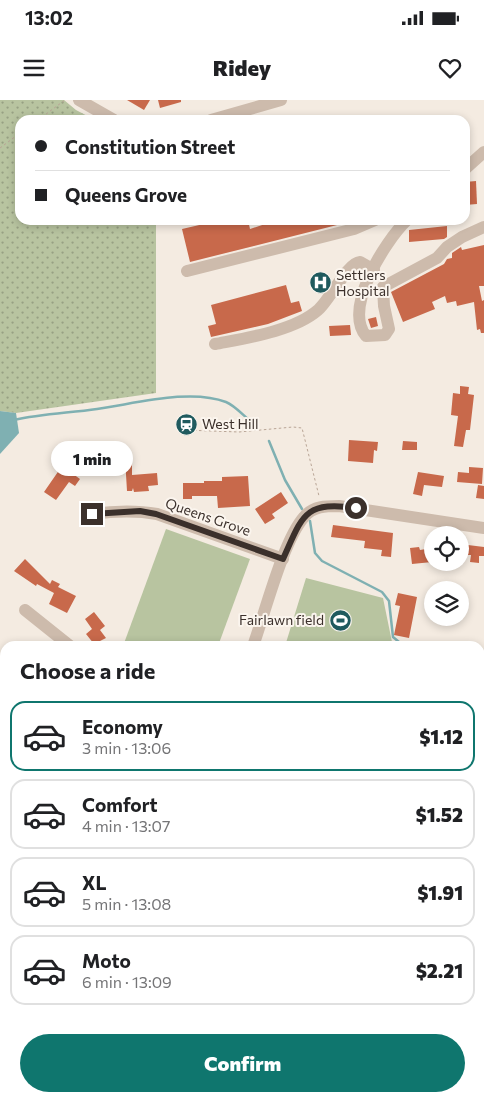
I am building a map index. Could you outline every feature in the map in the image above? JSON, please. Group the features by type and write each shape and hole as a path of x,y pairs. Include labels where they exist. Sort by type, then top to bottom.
{"street":[{"path":"79,100 105,115"},
{"path":"228,115 281,100"},
{"path":"470,165 484,152"},
{"path":"187,271 354,229 363,225"},
{"path":"402,225 393,234 359,304 363,332 370,337 385,335 389,329 384,306 383,287 437,258 447,247 462,237 484,227"},
{"path":"216,344 269,333 309,316 326,302 351,265 360,262 374,270"},
{"path":"256,641 283,559 296,528 304,516 317,508 339,506 484,528"},
{"name":"Queens Grove","path":"92,514 140,511 156,514 283,559"},
{"path":"25,610 64,641"}],"path":[{"path":"45,115 65,100"},
{"path":"0,148 15,137"},
{"path":"184,430 240,432 293,427 302,428 319,495 317,508"}],"green space":[{"path":"0,100 64,100 86,115 15,115 15,225 156,225 156,393 16,413 0,411"},
{"path":"166,529 250,559 220,641 125,641"},
{"name":"Fairlawn field","path":"306,578 383,598 392,641 287,641"}],"water":[{"path":"0,411 16,413 19,433 0,454"}],"building":[{"path":"127,100 150,100 144,110"},
{"path":"158,100 181,100 181,102 160,108"},
{"path":"476,181 477,204 470,205 470,182"},
{"path":"199,225 249,225 250,229 262,225 337,225 190,262 182,229"},
{"path":"447,226 447,237 444,239 409,242 409,230"},
{"path":"484,245 484,286 479,286 482,301 484,300 484,333 481,333 480,329 477,330 474,302 457,306 456,301 447,303 445,296 432,302 435,309 403,322 391,292 444,264 447,259 452,258 452,253 461,247 462,250"},
{"path":"286,285 291,303 299,301 302,311 268,324 211,337 208,326 216,324 211,305"},
{"path":"376,317 378,326 371,328 368,319"},
{"path":"350,325 351,335 330,336 329,326"},
{"path":"460,386 469,387 468,394 474,395 470,430 466,430 463,447 454,446 458,416 451,415 453,393 460,394"},
{"path":"349,440 378,442 377,451 374,450 373,463 348,461"},
{"path":"403,441 417,442 417,450 402,450"},
{"path":"125,458 132,458 132,475 157,473 158,485 148,486 149,491 134,492 133,488 132,491 127,491"},
{"path":"62,466 80,479 75,486 69,482 56,500 44,492"},
{"path":"469,467 483,468 482,484 457,482 458,472 469,473"},
{"path":"418,472 444,476 442,487 424,485 422,496 413,494"},
{"path":"248,476 250,506 218,508 217,496 192,496 192,499 183,499 183,483 204,483 204,481 222,481 222,477"},
{"path":"478,485 484,486 484,499 476,498"},
{"path":"281,492 288,503 272,514 275,518 265,524 255,509"},
{"path":"333,525 393,533 391,557 381,556 382,550 364,548 365,541 331,537"},
{"path":"469,545 484,547 484,556 479,556 479,563 470,562 471,555 469,555"},
{"path":"419,547 420,550 424,549 424,563 412,564 410,548"},
{"path":"25,559 50,584 52,580 60,584 58,587 76,596 67,613 49,604 54,593 37,584 36,586 14,571"},
{"path":"398,593 417,597 409,638 394,635 400,606 395,605"},
{"path":"94,612 105,626 100,630 106,638 100,641 92,641 86,634 92,629 85,619"}],"waterway":[{"path":"14,420 162,398 196,396 229,403 250,421"},
{"path":"269,441 285,480 302,509"},
{"path":"310,521 315,553 322,561 382,592 389,601 393,637 398,641"}],"place":[{"name":"Settlers Hospital","path":"320,283"},
{"name":"West Hill","path":"186,424"},
{"name":"Fairlawn field","path":"340,620"}],"route":[{"path":"92,514 111,511 140,511 156,514 283,559 296,528 304,516 315,508 339,506 356,508"}]}
